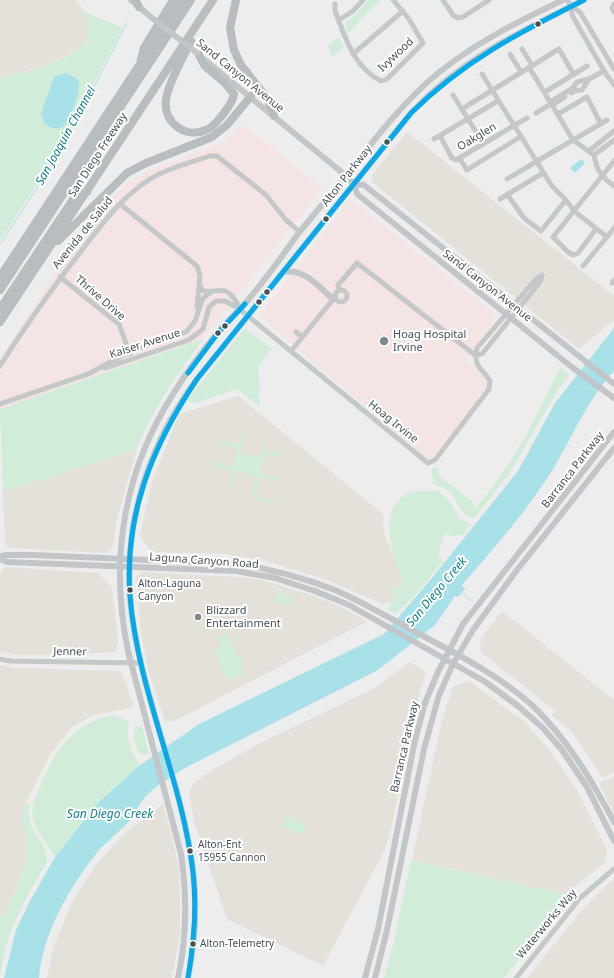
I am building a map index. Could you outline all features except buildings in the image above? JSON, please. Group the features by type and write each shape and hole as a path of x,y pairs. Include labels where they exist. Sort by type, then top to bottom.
{"highway":[{"path":"135,0 139,7"},
{"path":"138,68 144,48 173,0"},
{"name":"San Diego Freeway","path":"0,278 182,0"},
{"name":"San Diego Freeway","path":"0,290 191,0"},
{"name":"San Diego Freeway","path":"0,322 213,0"},
{"path":"236,0 230,28 234,50 241,65 267,98 274,116"},
{"path":"198,54 205,66 225,83 234,94 230,105 211,127 193,133 181,130 173,124 168,115 166,99 202,16"},
{"path":"47,252 127,173 146,163 212,137 227,125 250,96"},
{"path":"0,309 76,195 87,192"}],"main road":[{"name":"Sand Canyon Avenue","path":"131,0 346,176 354,184 357,194 573,368 614,398"},
{"name":"Alton Parkway","path":"178,978 185,928 185,888 180,849 131,663 122,617 120,558 122,530 128,499 144,451 157,423 188,372 397,113 433,77 458,57 487,38 563,0"},
{"name":"Alton Parkway","path":"188,978 195,928 194,886 190,847 140,663 131,612 130,559 132,532 138,500 158,443 184,397 404,121 439,86 490,49 584,0"},
{"name":"Sand Canyon Avenue","path":"354,184 364,185 614,384"},
{"path":"283,272 292,270 300,272 334,298"},
{"name":"Barranca Parkway","path":"365,978 376,935 419,723 425,703 444,658 463,624 614,432"},
{"name":"Barranca Parkway","path":"375,978 386,937 429,727 439,695 453,664 473,630 517,570 614,448"},
{"name":"Laguna Canyon Road","path":"0,556 29,555 120,558 238,564 271,570 336,591 449,650 512,688 549,723 588,774 614,822"},
{"name":"Laguna Canyon Road","path":"0,560 7,562 120,565 236,571 269,577 315,591 349,605 484,681 518,706 543,728 562,750 587,787 614,841"}],"street":[{"path":"339,20 353,12 363,0"},
{"path":"335,4 335,11 353,54 403,11 393,0"},
{"path":"443,0 453,15 458,18 463,17 489,0"},
{"path":"568,0 573,17 604,71 614,85"},
{"path":"614,4 612,8 614,12"},
{"path":"571,6 580,12 614,69"},
{"name":"Ivywood","path":"353,54 364,68 381,81 387,79 423,43 403,11"},
{"path":"522,49 551,104 573,140 592,153 601,177 614,186"},
{"path":"462,109 559,49 574,75"},
{"path":"510,54 521,72"},
{"path":"545,92 588,66"},
{"path":"536,113 574,89 577,82 589,79 604,71"},
{"name":"Oakglen","path":"482,74 520,138 552,186 566,200 574,212 607,237"},
{"path":"574,89 582,90 589,79"},
{"path":"453,95 478,134"},
{"path":"558,114 587,97 601,124"},
{"name":"Oakglen","path":"434,139 498,101"},
{"name":"Oakglen","path":"440,136 452,158 456,160 527,118"},
{"path":"506,180 607,120"},
{"path":"612,133 614,140 592,153 612,133"},
{"path":"460,159 467,170 520,138"},
{"name":"Avenida de Salud","path":"0,366 60,277 120,204 133,190 149,179 210,156 217,156 266,195 286,220 300,232"},
{"path":"596,229 578,253 573,255 553,237 614,161"},
{"path":"500,199 543,173"},
{"path":"508,194 524,218 541,231 566,200"},
{"name":"Kaiser Avenue","path":"0,404 88,374 129,352 186,332 195,321 199,283 199,271 197,266 120,204"},
{"path":"583,266 614,228"},
{"path":"291,351 334,298 339,290 338,285 357,263 475,355 477,348 540,282 542,275 536,279 516,307"},
{"name":"Thrive Drive","path":"60,277 119,324 132,359"},
{"path":"199,283 202,290 212,292 219,290 230,294 235,298 240,309"},
{"path":"334,298 341,302 347,298 345,290 339,290"},
{"name":"Kaiser Avenue","path":"197,312 203,298 212,292"},
{"name":"Kaiser Avenue","path":"102,367 105,368 189,340 198,334 205,325 209,307 216,301 225,301 240,309"},
{"name":"Hoag Irvine","path":"240,309 428,463 435,460 489,389 490,381 478,368 475,355"},
{"path":"296,332 302,336"},
{"name":"Jenner","path":"0,659 10,661 140,663"},
{"name":"Waterworks Way","path":"516,978 580,898 614,869"}],"shaded area":[{"path":"0,0 75,0 85,12 83,15 89,24 89,36 82,48 76,51 49,64 3,78 0,76"},
{"path":"242,124 322,188 203,339 0,409 0,358 58,269 121,187 146,172 224,142"},
{"path":"407,132 614,296 614,320 579,349 371,181 372,175"},
{"name":"Hoag Hospital Irvine","path":"355,202 493,313 494,321 465,360 485,379 487,386 433,458 430,459 427,459 265,321 261,313 347,203"},
{"path":"238,396 384,515 383,525 386,539 403,578 399,593 392,602 383,604 327,580 266,561 225,554 151,552 140,536 152,482 179,414"},
{"path":"137,449 117,519 113,547 107,553 9,548 5,544 3,492"},
{"path":"5,567 98,573 112,587 118,640 116,652 20,655 0,652 0,576"},
{"name":"Blizzard Entertainment","path":"143,572 239,577 262,580 323,599 351,612 366,622 174,721 165,721 149,673 142,640 136,577"},
{"path":"502,611 614,700 614,772 603,778 571,731 551,715 555,711 481,652 480,639"},
{"path":"410,662 426,673 414,713 391,829 384,851 323,966 227,919 195,824 189,795 191,787 203,776 256,745 373,689"},
{"path":"0,665 13,668 121,671 134,707 94,715 72,727 51,753 24,806 27,846 24,870 10,903 0,919"},
{"path":"469,681 525,722 550,751 577,790 607,850 604,863 577,885 569,895 412,860 441,724 453,686"},
{"path":"614,776 614,814 599,783"},
{"path":"163,804 172,835 179,869 180,933 172,978 47,978 53,948 72,902 96,864 126,832"},
{"path":"614,879 614,978 527,978 581,911"}],"green space":[{"path":"368,0 382,0 371,9 348,34 345,22 354,16"},
{"path":"85,12 123,28 58,151 0,241 0,76 3,78 47,65 77,50 86,40 89,29 83,15"},
{"path":"339,37 344,48 332,56 328,46"},
{"path":"245,328 272,349 259,366 260,407 237,389 193,404 187,400"},
{"path":"203,339 158,405 137,449 3,492 0,409"},
{"path":"560,368 570,374 557,391 509,474 475,517 468,517 463,512 452,494 442,487 433,484 432,467 437,467 440,477 472,501 476,509 506,468 527,434"},
{"path":"241,435 244,435 240,453 259,458 263,442 265,441 263,450 284,455 282,458 264,454 259,473 279,478 278,481 259,477 255,492 258,497 283,506 255,500 252,492 255,476 236,471 231,490 228,490 232,471 213,466 214,462 219,460 220,464 233,467 238,448 220,444 219,440 238,444"},
{"path":"419,491 438,491 447,498 460,518 471,524 462,535 452,536 444,533 438,556 443,561 419,591 396,614 387,609 396,597 390,593 394,586 400,588 401,582 401,576 396,565 391,545 389,531 390,517 394,506 402,496"},
{"path":"277,592 291,596 289,605 274,601"},
{"path":"226,633 244,667 241,669 243,674 232,680 230,677 226,679 215,652 221,648 218,638"},
{"path":"115,715 128,721 130,747 140,765 98,803 55,857 33,819 32,814 35,800 52,761 67,740 88,724 101,718"},
{"path":"142,726 149,754 144,755 138,752 134,736 136,727"},
{"path":"30,802 30,822 34,832 45,848 47,863 31,890 11,932 2,962 0,978 0,919 10,903 24,870 27,846 22,819 24,806"},
{"path":"288,817 304,825 305,828 301,835 283,827 282,825 285,818"},
{"path":"411,860 569,895 569,897 504,978 384,978 393,945"}],"water":[{"path":"65,73 73,76 79,82 77,98 72,112 64,126 61,128 53,128 44,123 41,113 54,77"},
{"path":"581,159 585,163 575,173 570,168"},
{"name":"San Diego Creek","path":"614,328 614,371 604,382 588,406 543,485 510,529 462,585 465,589 458,597 455,596 435,625 378,670 185,768 164,781 149,793 130,820 96,854 67,897 51,928 41,961 39,978 4,978 16,930 30,901 55,857 98,803 140,765 199,724 384,634 432,578 518,471 555,403"}],"waterway":[{"name":"San Joaquin Channel","path":"0,245 60,152 127,23"},
{"path":"461,592 473,602"}],"transit line":[{"path":"188,978 194,925 195,899 193,872 180,802 141,665 134,630 130,595 129,565 132,536 137,508 155,455 167,429 197,379 411,113 451,78 493,49 584,0"},
{"path":"188,373 218,333 245,304"}],"place":[{"name":"Hoag Hospital Irvine","path":"384,341"},
{"name":"Alton-Laguna Canyon","path":"130,590"},
{"name":"Blizzard Entertainment","path":"198,617"},
{"name":"Alton-Ent 15955 Cannon","path":"190,851"},
{"name":"Alton-Telemetry","path":"193,944"}]}
